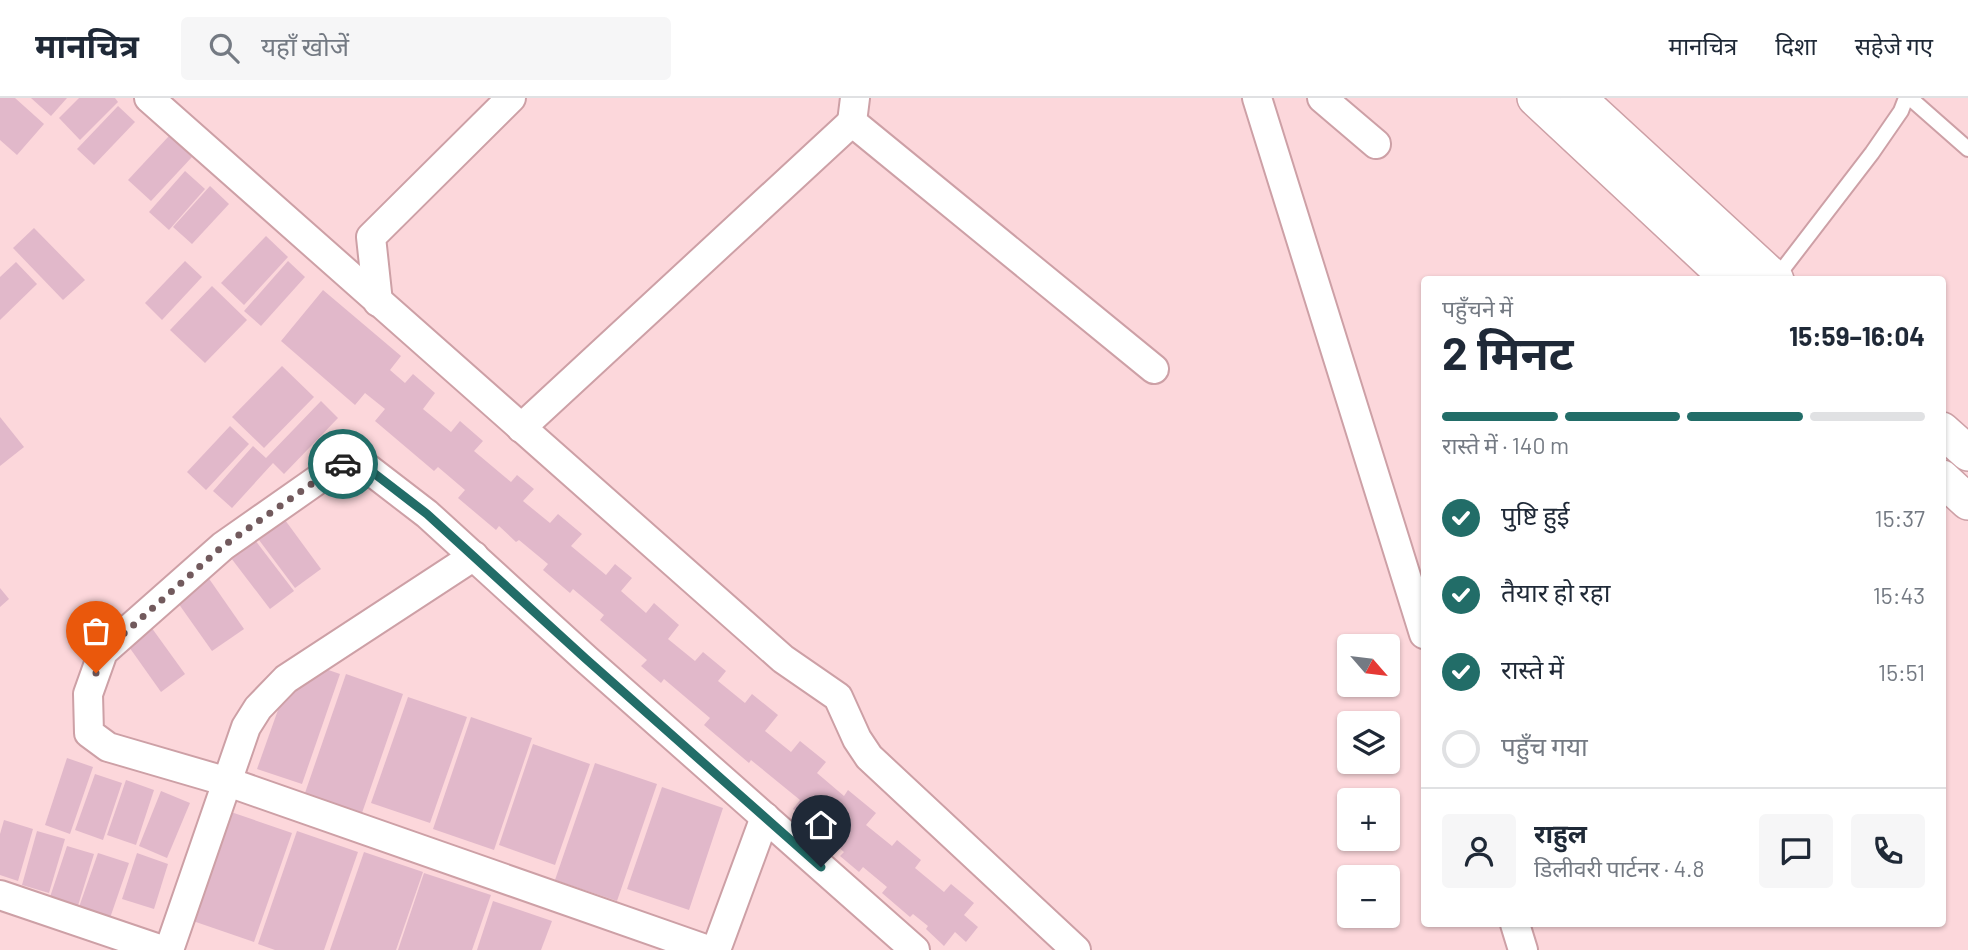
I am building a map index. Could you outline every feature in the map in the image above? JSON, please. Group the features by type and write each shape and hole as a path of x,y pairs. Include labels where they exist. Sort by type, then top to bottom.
{"street":[{"path":"149,98 783,659 838,698 857,739 869,757 1076,950"},
{"path":"378,302 371,237 511,98"},
{"path":"1257,98 1421,624"},
{"path":"1322,98 1376,144"},
{"path":"1535,98 1726,276"},
{"path":"1578,98 1773,276"},
{"path":"521,428 854,110 1154,369"},
{"path":"1946,434 1968,453"},
{"path":"708,950 229,782 108,747 89,733 89,694 103,652 223,546 340,464 362,464 427,514 915,950"},
{"path":"1946,482 1968,502"},
{"path":"169,950 246,727 257,708 286,679 474,556"},
{"path":"716,950 765,817"},
{"path":"0,895 162,950"},
{"path":"1516,927 1523,950"}],"lane":[{"path":"1778,276 1872,153 1908,98 1968,149"}],"building":[{"path":"0,98 15,98 44,124 17,155 0,140"},
{"path":"31,98 67,98 51,116"},
{"path":"79,98 115,98 118,102 80,140 59,118"},
{"path":"118,106 135,122 94,165 77,149"},
{"path":"169,136 192,157 151,201 128,180"},
{"path":"185,171 205,189 169,230 149,212"},
{"path":"210,186 229,204 192,244 173,227"},
{"path":"34,228 85,280 63,300 13,248"},
{"path":"266,236 288,257 244,305 221,283"},
{"path":"185,261 202,277 162,320 145,303"},
{"path":"288,261 305,277 261,326 244,311"},
{"path":"16,262 37,284 0,320 0,277"},
{"path":"212,286 247,320 205,363 170,330"},
{"path":"323,290 401,356 390,370 405,383 413,374 435,393 423,409 451,432 460,421 483,441 474,451 511,482 517,475 534,489 523,501 550,523 558,514 582,534 571,546 606,575 615,564 632,578 621,591 646,613 654,603 679,625 668,639 695,661 703,652 726,671 718,681 745,703 752,694 778,715 765,731 791,752 800,741 826,762 817,773 844,796 848,790 876,813 866,825 892,846 897,840 921,860 915,868 944,892 951,884 974,903 964,915 978,927 966,942 955,932 944,946 926,929 928,926 913,914 910,917 882,893 887,887 863,867 859,872 840,856 844,852 793,809 800,800 751,760 749,763 704,725 710,718 664,679 661,683 641,666 647,660 600,620 604,615 573,589 570,593 543,570 548,564 519,540 516,542 499,526 496,530 458,498 465,490 438,467 434,471 375,421 385,409 365,393 355,405 281,341"},
{"path":"282,366 314,397 264,448 232,417"},
{"path":"321,401 338,418 284,474 273,463 232,508 213,491 253,446 266,458"},
{"path":"0,417 24,447 0,466"},
{"path":"230,426 249,444 206,490 187,472"},
{"path":"285,520 321,569 295,588 259,540"},
{"path":"255,540 294,591 270,609 231,558"},
{"path":"203,570 244,629 212,651 171,593"},
{"path":"0,588 9,599 0,607"},
{"path":"146,620 185,674 161,692 122,637"},
{"path":"317,666 340,674 302,784 257,769 284,693"},
{"path":"346,674 403,694 362,813 305,793"},
{"path":"408,697 467,717 430,823 371,803"},
{"path":"471,717 532,738 494,850 433,829"},
{"path":"533,744 590,764 555,865 499,845"},
{"path":"67,758 93,767 70,834 45,825"},
{"path":"595,763 657,784 617,901 555,880"},
{"path":"95,774 122,783 103,840 75,830"},
{"path":"126,780 154,790 136,845 107,835"},
{"path":"662,787 723,808 689,910 627,889"},
{"path":"161,791 190,803 167,858 139,846"},
{"path":"231,812 292,833 254,942 193,921"},
{"path":"4,820 33,829 18,881 0,875 0,834"},
{"path":"37,831 65,839 49,893 22,885"},
{"path":"297,831 358,852 324,950 275,950 258,944"},
{"path":"67,846 94,854 76,912 48,903"},
{"path":"364,852 423,872 396,950 330,950"},
{"path":"98,853 129,863 110,918 79,907"},
{"path":"137,853 168,864 154,909 122,899"},
{"path":"424,873 491,895 472,950 398,950"},
{"path":"493,901 552,921 541,950 477,950"}],"way so far":[{"path":"96,673 103,652 223,546 343,464"}],"route":[{"path":"343,464 362,464 427,514 821,867"}]}
